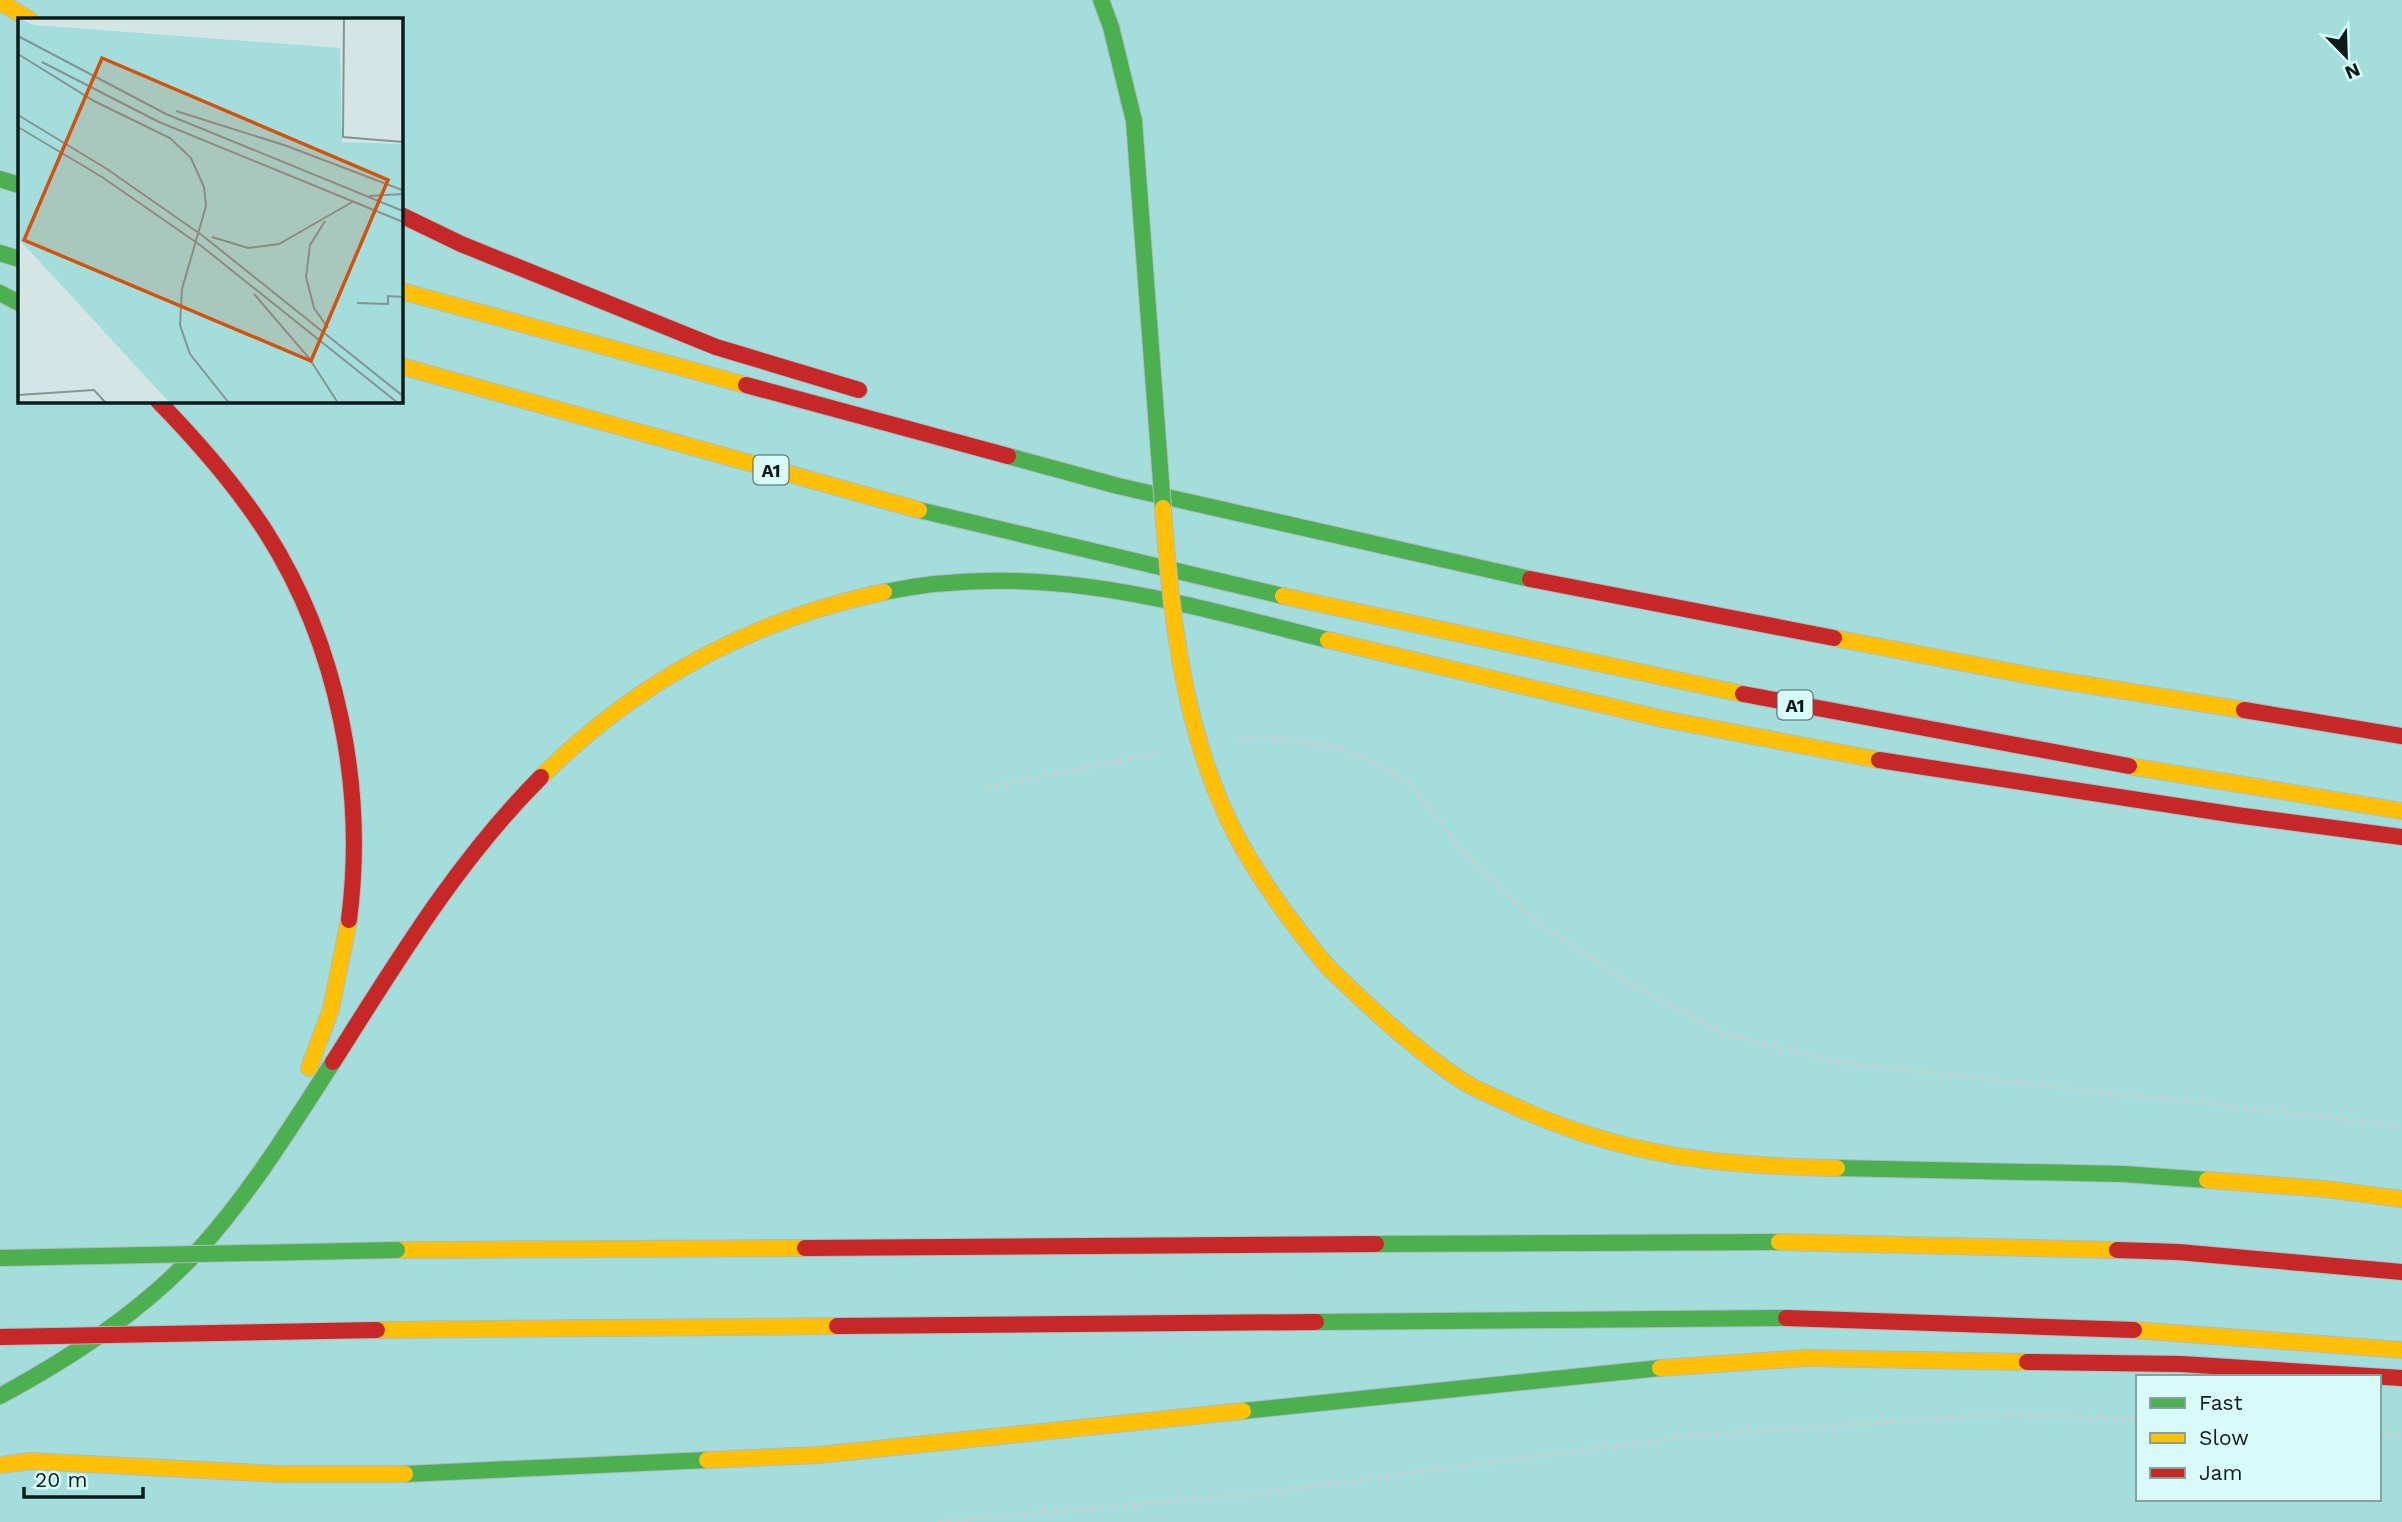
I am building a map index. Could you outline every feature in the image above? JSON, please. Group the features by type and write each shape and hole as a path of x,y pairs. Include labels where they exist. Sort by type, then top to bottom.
{"highway":[{"path":"1101,0 1134,121 1164,522 1191,708 1213,783 1245,855 1284,915 1327,966 1390,1027 1466,1083 1531,1114 1592,1138 1674,1158 1763,1167 2123,1174 2326,1189 2402,1199"},
{"path":"0,2 27,18"},
{"path":"0,179 18,185"},
{"path":"402,215 461,244 716,347 874,394"},
{"path":"0,253 18,259"},
{"path":"402,291 1118,486 1568,587 2025,674 2402,736"},
{"path":"0,293 18,302"},
{"name":"A1","path":"402,366 830,487 1143,565 1557,656 1829,712 2043,752 2402,811"},
{"path":"159,402 195,438 248,506 293,582 324,659 345,732 355,820 352,895 342,974 320,1042 266,1162"},
{"path":"1141,465 1182,475"},
{"path":"1491,552 1568,587"},
{"path":"0,1396 79,1351 153,1294 215,1232 266,1162 409,941 526,789 581,738 650,687 717,649 794,615 866,595 945,583 1020,581 1087,585 1172,601 1456,673 1643,715 1934,769 2312,827 2402,837"},
{"path":"0,1258 397,1250 1800,1242 2178,1252 2402,1272"},
{"path":"0,1337 377,1330 1777,1318 2151,1331 2402,1350"},
{"path":"0,1465 31,1461 280,1474 397,1474 818,1455 1647,1369 1806,1358 2181,1364 2355,1375"},
{"path":"2381,1377 2402,1378"}],"path":[{"path":"1224,739 1280,737 1334,747 1378,763 1410,784 1462,851 1537,922 1634,987 1731,1036 1838,1062 2402,1126"},
{"path":"987,788 1170,750"},
{"path":"938,1522 1254,1494 1691,1436 2006,1414 2136,1419"},
{"path":"2381,1434 2402,1435"}],"shaded area":[{"path":"0,0 2402,0 2402,1522 0,1522"}],"traffic: fast":[{"path":"1101,0 1111,27 1134,121"},
{"path":"1134,121 1163,508"},
{"path":"0,179 18,185"},
{"path":"0,253 18,259"},
{"path":"0,293 18,302"},
{"path":"1008,456 1118,486 1530,579"},
{"path":"919,510 1283,596"},
{"path":"884,592 942,583 1054,583 1163,600 1328,640"},
{"path":"0,1396 79,1349 129,1314 197,1252 252,1184 333,1062"},
{"path":"1837,1168 2123,1174 2207,1180"},
{"path":"1376,1244 1779,1242"},
{"path":"0,1258 397,1250"},
{"path":"1316,1322 1786,1318"},
{"path":"1243,1411 1660,1368"},
{"path":"405,1474 707,1460"}],"traffic: slow":[{"path":"0,2 27,18"},
{"path":"402,291 746,385"},
{"path":"402,366 919,510"},
{"path":"1163,508 1170,591 1183,675 1192,717 1218,797 1256,870 1327,966"},
{"path":"541,777 616,712 698,659 788,619 884,592"},
{"path":"1283,596 1743,694"},
{"path":"1834,638 2038,677 2244,710"},
{"path":"1328,640 1663,719 1879,760"},
{"path":"2129,766 2402,811"},
{"path":"309,1068 331,1009 349,920"},
{"path":"1327,966 1393,1027 1464,1082 1552,1122 1631,1147 1671,1155 1711,1161 1837,1168"},
{"path":"2207,1180 2326,1189 2402,1199"},
{"path":"1779,1242 2117,1250"},
{"path":"397,1250 805,1248"},
{"path":"377,1330 837,1326"},
{"path":"2134,1330 2402,1350"},
{"path":"1660,1368 1806,1358 2027,1362"},
{"path":"707,1460 818,1455 1243,1411"},
{"path":"0,1465 31,1461 280,1474 405,1474"}],"traffic: jam":[{"path":"402,215 461,244 716,347 859,390"},
{"path":"746,385 1008,456"},
{"path":"159,402 215,464 254,514 291,576 312,622 341,719 349,769 353,820 349,920"},
{"path":"1530,579 1834,638"},
{"path":"1743,694 2129,766"},
{"path":"2244,710 2402,736"},
{"path":"1879,760 2236,815 2402,837"},
{"path":"333,1062 404,950 455,878 482,843 541,777"},
{"path":"805,1248 1376,1244"},
{"path":"2117,1250 2178,1252 2402,1272"},
{"path":"1786,1318 2134,1330"},
{"path":"837,1326 1316,1322"},
{"path":"0,1337 377,1330"},
{"path":"2027,1362 2181,1364 2355,1375"},
{"path":"2381,1377 2402,1378"}]}
